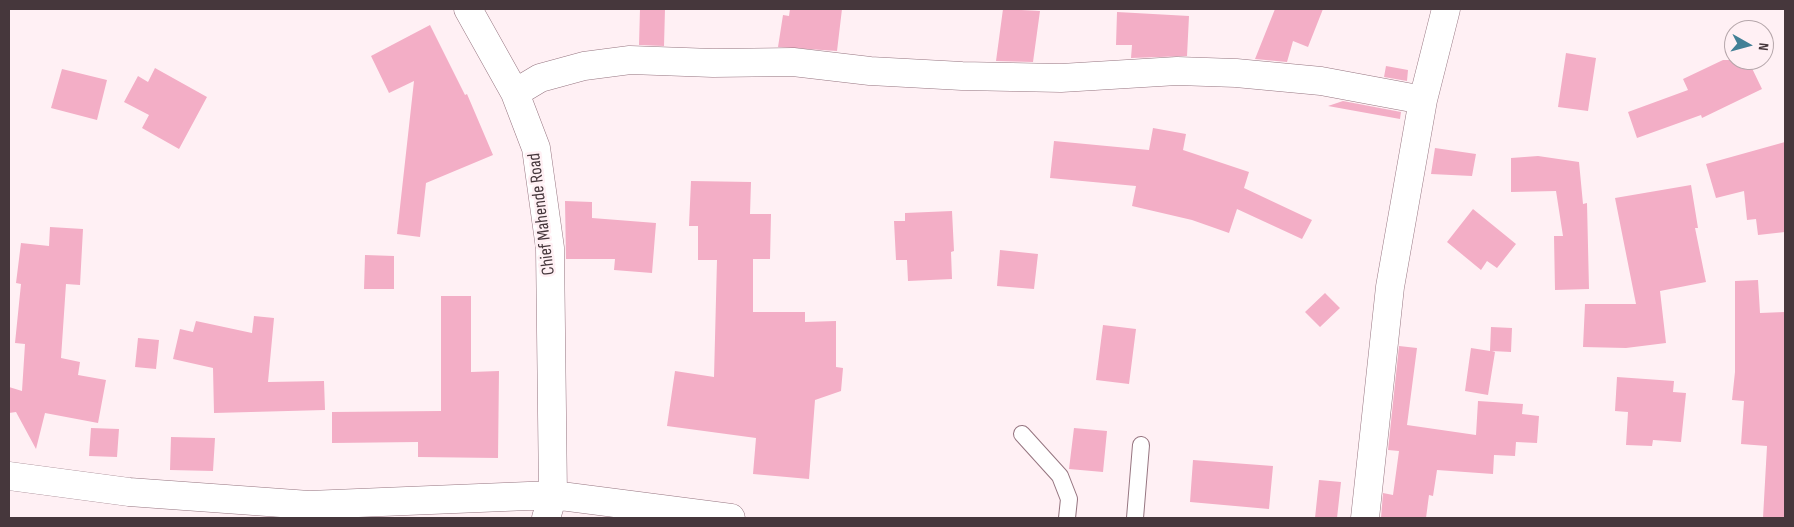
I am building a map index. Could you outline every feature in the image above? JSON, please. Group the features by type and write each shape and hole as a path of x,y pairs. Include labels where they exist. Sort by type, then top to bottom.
{"street":[{"name":"Chief Mahende Road","path":"468,9 515,93 536,148 550,248 550,507"},
{"path":"1365,518 1390,287 1423,100 1446,9"},
{"path":"515,93 540,78 584,66 630,60 713,63 793,62 870,71 1061,78 1177,71 1236,73 1321,81 1423,100"},
{"path":"9,476 129,492 309,505 550,507 731,518"}],"lane":[{"path":"1022,434 1060,476 1069,498 1067,518"},
{"path":"1135,518 1141,445"}],"building":[{"path":"640,9 665,9 664,46 639,45"},
{"path":"790,9 842,9 837,51 778,47 783,15 789,16"},
{"path":"1003,9 1040,11 1033,62 996,61"},
{"path":"1275,9 1323,9 1308,47 1293,41 1287,62 1255,59"},
{"path":"1117,12 1189,16 1187,56 1131,58 1132,45 1116,45"},
{"path":"430,25 465,95 467,94 493,155 426,183 420,237 397,234 414,81 389,93 371,56"},
{"path":"1566,53 1596,58 1588,111 1558,107"},
{"path":"1724,60 1724,70 1753,70 1762,89 1702,118 1701,115 1637,138 1628,112 1688,90 1683,79"},
{"path":"1386,66 1408,70 1407,81 1384,77"},
{"path":"155,68 207,97 179,149 142,128 149,115 124,102 138,76 148,82"},
{"path":"62,69 107,80 97,120 51,108"},
{"path":"1343,101 1401,112 1400,119 1328,106"},
{"path":"1153,128 1186,134 1183,150 1249,172 1244,188 1312,220 1302,239 1237,209 1229,233 1192,220 1132,206 1136,186 1050,178 1054,141 1149,150"},
{"path":"1785,142 1785,232 1758,235 1756,219 1747,220 1744,191 1716,198 1706,164"},
{"path":"1435,148 1476,154 1472,176 1431,174"},
{"path":"1538,156 1579,162 1583,204 1587,203 1589,289 1555,290 1554,236 1563,236 1556,191 1511,192 1511,158"},
{"path":"691,181 751,182 750,214 771,214 770,259 753,259 753,312 805,312 805,322 836,321 836,367 843,368 841,391 815,400 809,479 753,474 756,438 667,426 675,371 714,377 717,260 698,260 698,226 689,226"},
{"path":"1691,185 1698,228 1695,228 1706,282 1660,291 1666,343 1626,348 1583,347 1585,304 1636,304 1615,198"},
{"path":"565,201 592,202 592,218 656,223 652,273 614,270 615,259 566,259"},
{"path":"1473,209 1516,244 1497,268 1487,261 1481,270 1447,242"},
{"path":"952,211 954,251 951,252 952,279 908,281 907,260 896,260 894,221 905,221 905,213"},
{"path":"50,227 83,229 80,285 66,284 61,358 80,362 78,375 106,380 98,423 45,413 36,449 16,412 9,413 9,387 22,391 25,344 15,343 21,284 16,283 21,243 49,246"},
{"path":"1000,250 1038,254 1034,289 997,286"},
{"path":"365,255 394,256 394,289 364,289"},
{"path":"1758,280 1760,313 1785,312 1785,518 1763,518 1767,446 1741,444 1744,401 1732,400 1735,372 1735,281"},
{"path":"1325,293 1340,308 1320,327 1305,312"},
{"path":"441,296 471,296 471,372 499,371 498,458 418,457 418,442 332,443 332,412 441,411"},
{"path":"254,316 274,318 268,382 324,381 325,410 214,413 213,368 173,359 180,329 193,332 196,321 252,333"},
{"path":"1103,325 1136,329 1129,384 1096,380"},
{"path":"1491,327 1512,328 1511,352 1492,351 1495,352 1488,395 1465,391 1471,348 1490,351"},
{"path":"138,338 159,340 156,369 135,367"},
{"path":"1399,346 1417,348 1407,425 1476,435 1478,401 1523,404 1522,414 1539,416 1537,443 1516,442 1515,456 1494,455 1493,474 1437,470 1433,496 1429,495 1426,518 1381,518 1383,493 1393,495 1399,451 1388,450"},
{"path":"1617,377 1674,381 1673,392 1686,393 1681,442 1653,440 1652,446 1626,445 1628,412 1615,411"},
{"path":"91,428 119,429 117,457 89,456"},
{"path":"1074,428 1107,431 1103,472 1069,469"},
{"path":"171,437 215,438 213,471 170,470"},
{"path":"1193,460 1273,466 1269,509 1190,502"},
{"path":"1319,480 1341,482 1337,518 1315,518"}]}
